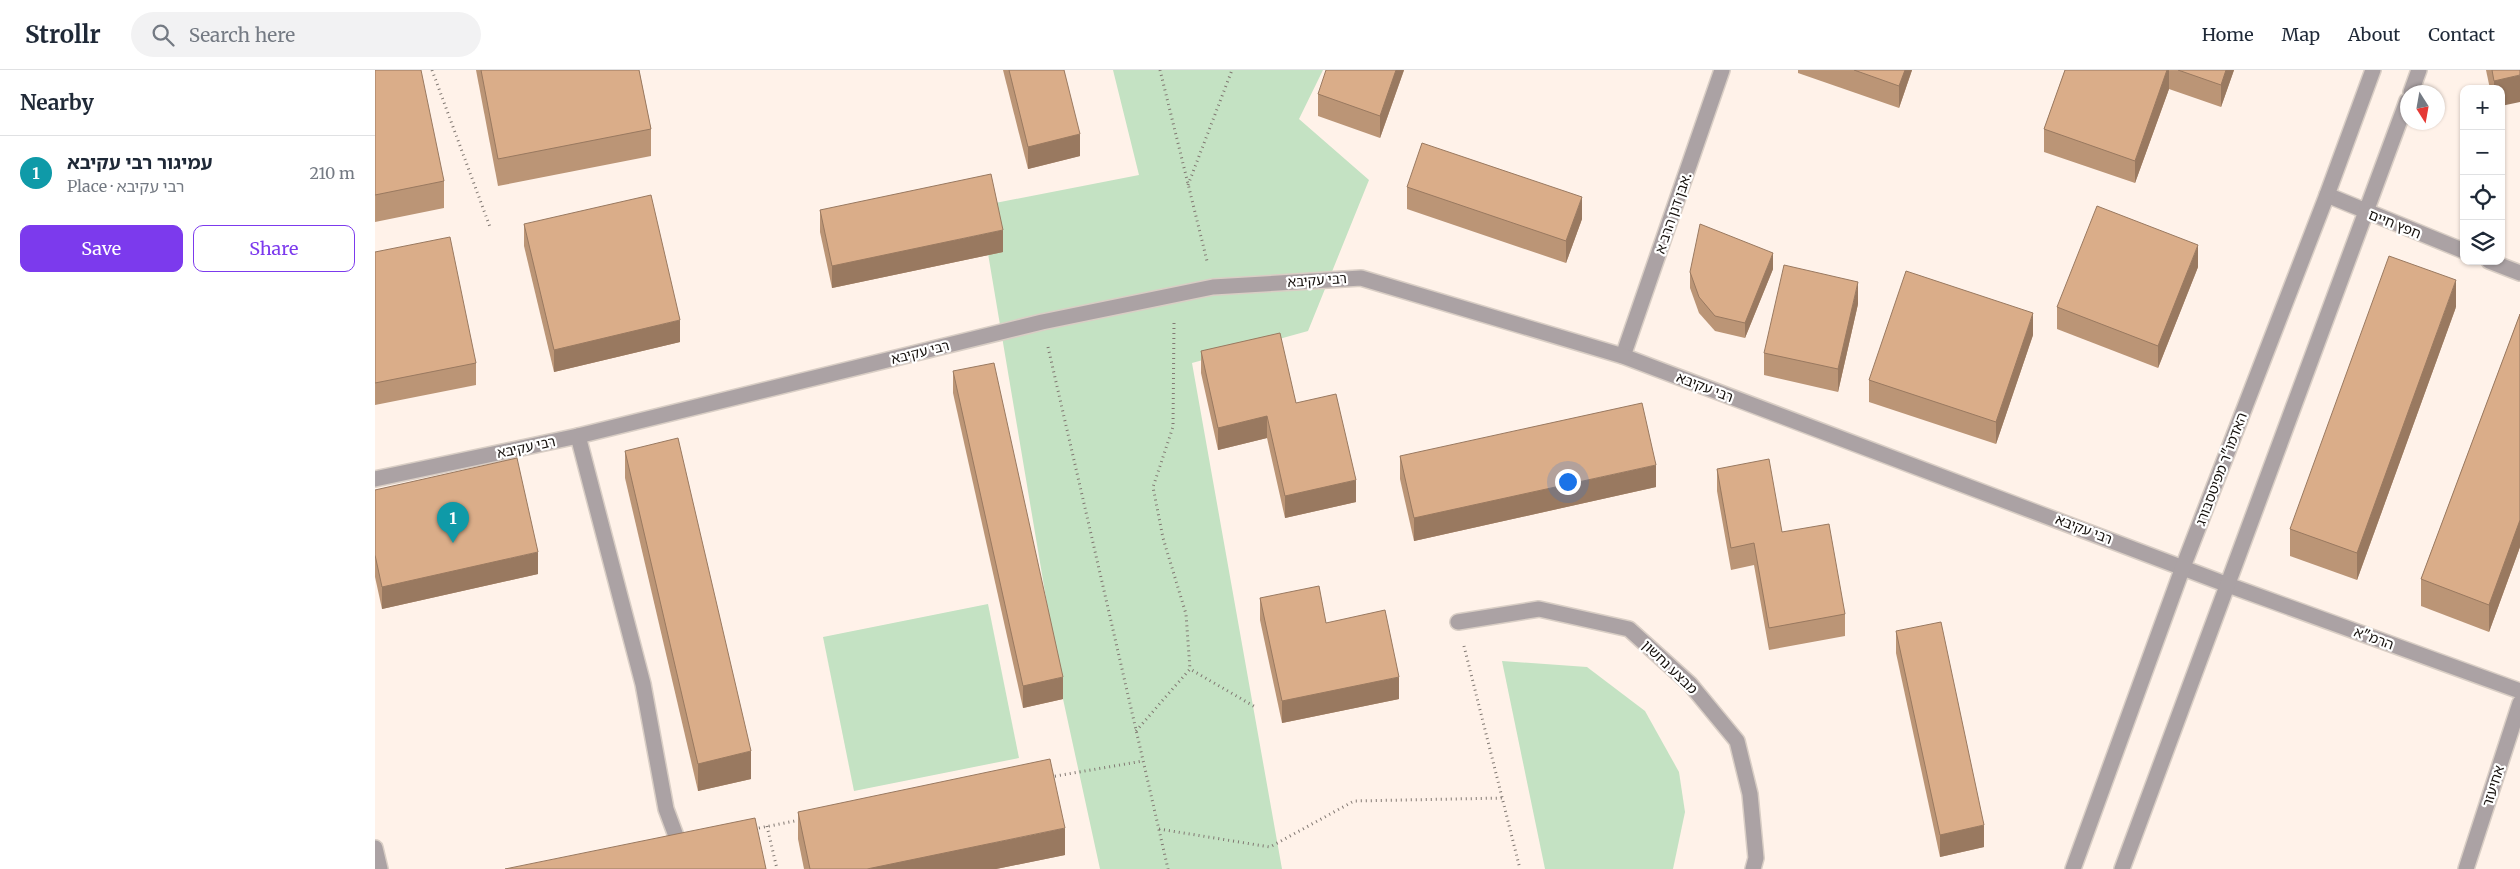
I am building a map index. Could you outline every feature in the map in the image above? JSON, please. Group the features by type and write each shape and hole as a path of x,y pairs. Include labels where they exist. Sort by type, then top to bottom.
{"street":[{"name":"אבן דנן הרב א.","path":"1623,356 1722,70"},
{"name":"האדמו\"ר מפיטסבורג","path":"2073,869 2183,567 2327,195 2373,70"},
{"path":"2414,85 2419,70"},
{"path":"2122,869 2400,120"},
{"name":"חפץ חיים","path":"2327,195 2365,213 2460,249"},
{"path":"2499,265 2520,274"},
{"name":"רבי עקיבא","path":"375,479 577,436 1042,322 1174,297 1213,287 1361,278 1623,356 2228,585"},
{"path":"577,436 643,684 666,809 679,844"},
{"name":"הרמ\"א","path":"2228,585 2520,691"},
{"name":"מבצע נחשון","path":"1458,622 1539,610 1629,629 1691,684 1737,741 1750,794 1756,858 1753,869"},
{"name":"אחיעזר","path":"2466,869 2520,703"},
{"path":"375,848 380,869"}],"path":[{"path":"432,70 490,227"},
{"path":"1160,70 1213,287"},
{"path":"1188,186 1232,70"},
{"path":"1136,731 1189,669 1186,614 1163,538 1153,487 1173,428 1174,297"},
{"path":"1042,322 1168,869"},
{"path":"1458,622 1521,869"},
{"path":"1189,669 1257,708"},
{"path":"1047,778 1143,762"},
{"path":"1159,829 1270,847 1354,802 1503,798"},
{"path":"750,830 806,819"},
{"path":"767,826 777,869"}],"green space":[{"path":"1113,70 1323,70 1299,119 1369,180 1308,331 1192,363 1282,869 1100,869 1063,699 980,206 1139,175"},
{"path":"988,604 1019,758 854,791 823,637"},
{"path":"1502,661 1587,667 1645,711 1679,772 1685,812 1673,869 1545,869"}],"building":[{"path":"375,70 421,70 444,181 375,195"},
{"path":"481,70 639,70 651,129 498,159"},
{"path":"1009,70 1064,70 1080,134 1028,147"},
{"path":"1326,70 1396,70 1380,116 1318,94"},
{"path":"1854,70 1905,70 1899,86"},
{"path":"2065,70 2167,70 2135,161 2044,129"},
{"path":"2178,70 2226,70 2221,85"},
{"path":"2492,70 2520,70 2520,75 2494,81"},
{"path":"1422,143 1582,197 1566,241 1407,187"},
{"path":"991,174 1003,230 832,266 820,210"},
{"path":"651,195 680,320 554,350 524,224"},
{"path":"2097,206 2198,245 2158,346 2057,307"},
{"path":"1700,224 1773,253 1745,323 1715,316 1699,297 1690,272"},
{"path":"450,237 476,363 375,383 375,252"},
{"path":"2389,256 2456,280 2357,553 2290,529"},
{"path":"1784,265 1858,282 1838,369 1764,353"},
{"path":"1906,271 2033,313 1996,422 1869,380"},
{"path":"2520,314 2520,520 2489,605 2421,579"},
{"path":"1280,333 1296,403 1336,394 1356,480 1285,496 1267,416 1218,428 1201,351"},
{"path":"994,363 1063,677 1023,686 953,371"},
{"path":"1642,403 1656,465 1414,518 1400,456"},
{"path":"678,438 751,751 698,764 625,451"},
{"path":"517,458 538,552 382,587 375,555 375,490"},
{"path":"1769,459 1782,532 1829,524 1845,614 1769,628 1754,543 1731,548 1717,469"},
{"path":"1319,586 1326,623 1385,610 1399,677 1282,701 1260,598"},
{"path":"1941,622 1984,825 1940,835 1896,631"},
{"path":"1050,759 1065,828 867,869 810,869 798,812"},
{"path":"755,818 766,869 505,869"}],"place":[{"name":"עמיגור רבי עקיבא","path":"453,543"}]}
